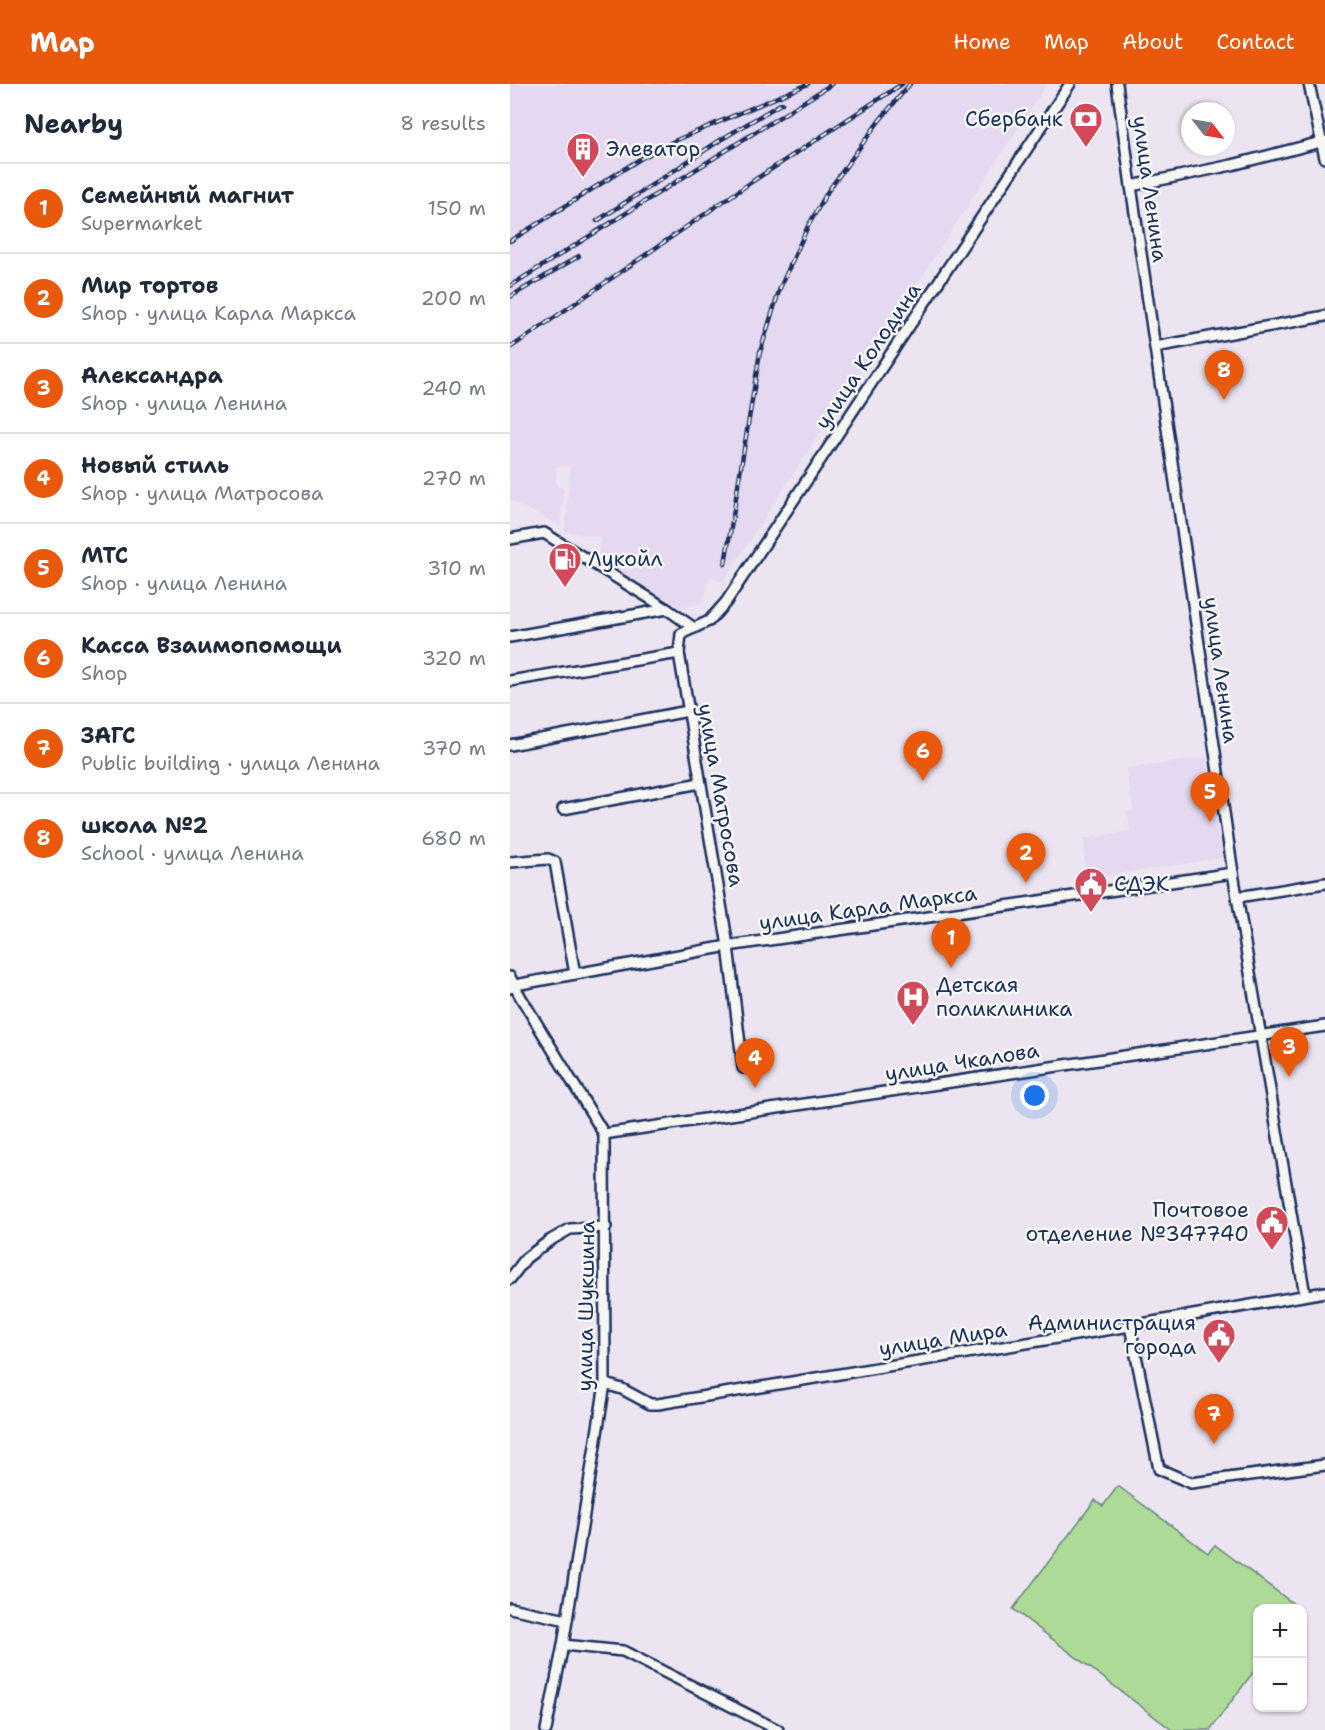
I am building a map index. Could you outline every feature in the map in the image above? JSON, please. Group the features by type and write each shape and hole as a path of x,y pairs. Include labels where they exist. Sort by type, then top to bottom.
{"street":[{"name":"улица Колодина","path":"681,634 709,621 726,602 1070,84"},
{"name":"улица Ленина","path":"1117,84 1233,873 1305,1295"},
{"path":"1309,84 1325,158"},
{"path":"1131,186 1232,165 1323,141"},
{"path":"1155,347 1325,316"},
{"path":"510,539 544,533 694,628"},
{"path":"510,637 667,609"},
{"name":"улица Матросова","path":"681,634 679,653 728,946 743,1068"},
{"path":"510,681 679,653"},
{"path":"510,745 688,711"},
{"path":"563,809 700,783"},
{"path":"510,862 548,859 555,862 574,974"},
{"name":"улица Карла Маркса","path":"512,983 728,946 1233,873"},
{"path":"1238,897 1325,883"},
{"name":"улица Шукшина","path":"512,983 604,1134 605,1383 563,1645 546,1730"},
{"name":"улица Чкалова","path":"604,1134 1325,1026"},
{"path":"510,1279 526,1258 570,1229 606,1227"},
{"name":"улица Мира","path":"605,1383 650,1404 658,1404 1325,1292"},
{"path":"1130,1326 1159,1469 1191,1484 1325,1465"},
{"path":"510,1608 567,1620"},
{"path":"563,1645 623,1651 778,1730"}],"shaded area":[{"path":"510,84 1047,84 723,582 710,576 703,603 683,608 597,561 600,537 565,532 570,466 557,467 556,486 564,488 560,526 510,500"},
{"path":"1206,757 1222,858 1085,879 1084,839 1130,831 1127,812 1133,811 1126,769"}],"green space":[{"path":"1118,1486 1208,1553 1215,1545 1294,1604 1253,1604 1253,1672 1210,1730 1172,1730 1013,1609 1095,1500 1103,1506"}],"railway":[{"path":"510,241 640,159 672,142 808,84"},
{"path":"510,286 832,84"},
{"path":"510,348 753,181 902,84"},
{"path":"725,564 760,352 780,288 808,226 828,191 879,121 910,84"},
{"path":"597,221 722,139 782,103"},
{"path":"510,297 579,256"}],"place":[{"name":"Сбербанк","path":"1086,148"},
{"name":"Элеватор","path":"583,178"},
{"name":"школа №2","path":"1224,400"},
{"name":"Лукойл","path":"565,588"},
{"name":"Касса Взаимопомощи","path":"923,781"},
{"name":"МТС","path":"1210,822"},
{"name":"Мир тортов","path":"1026,883"},
{"name":"СДЭК","path":"1091,913"},
{"name":"Семейный магнит","path":"951,968"},
{"name":"Детская поликлиника","path":"913,1026"},
{"name":"Александра","path":"1289,1077"},
{"name":"Новый стиль","path":"755,1088"},
{"name":"Почтовое отделение №347740","path":"1272,1251"},
{"name":"Администрация города","path":"1219,1364"},
{"name":"ЗАГС","path":"1214,1444"}]}
